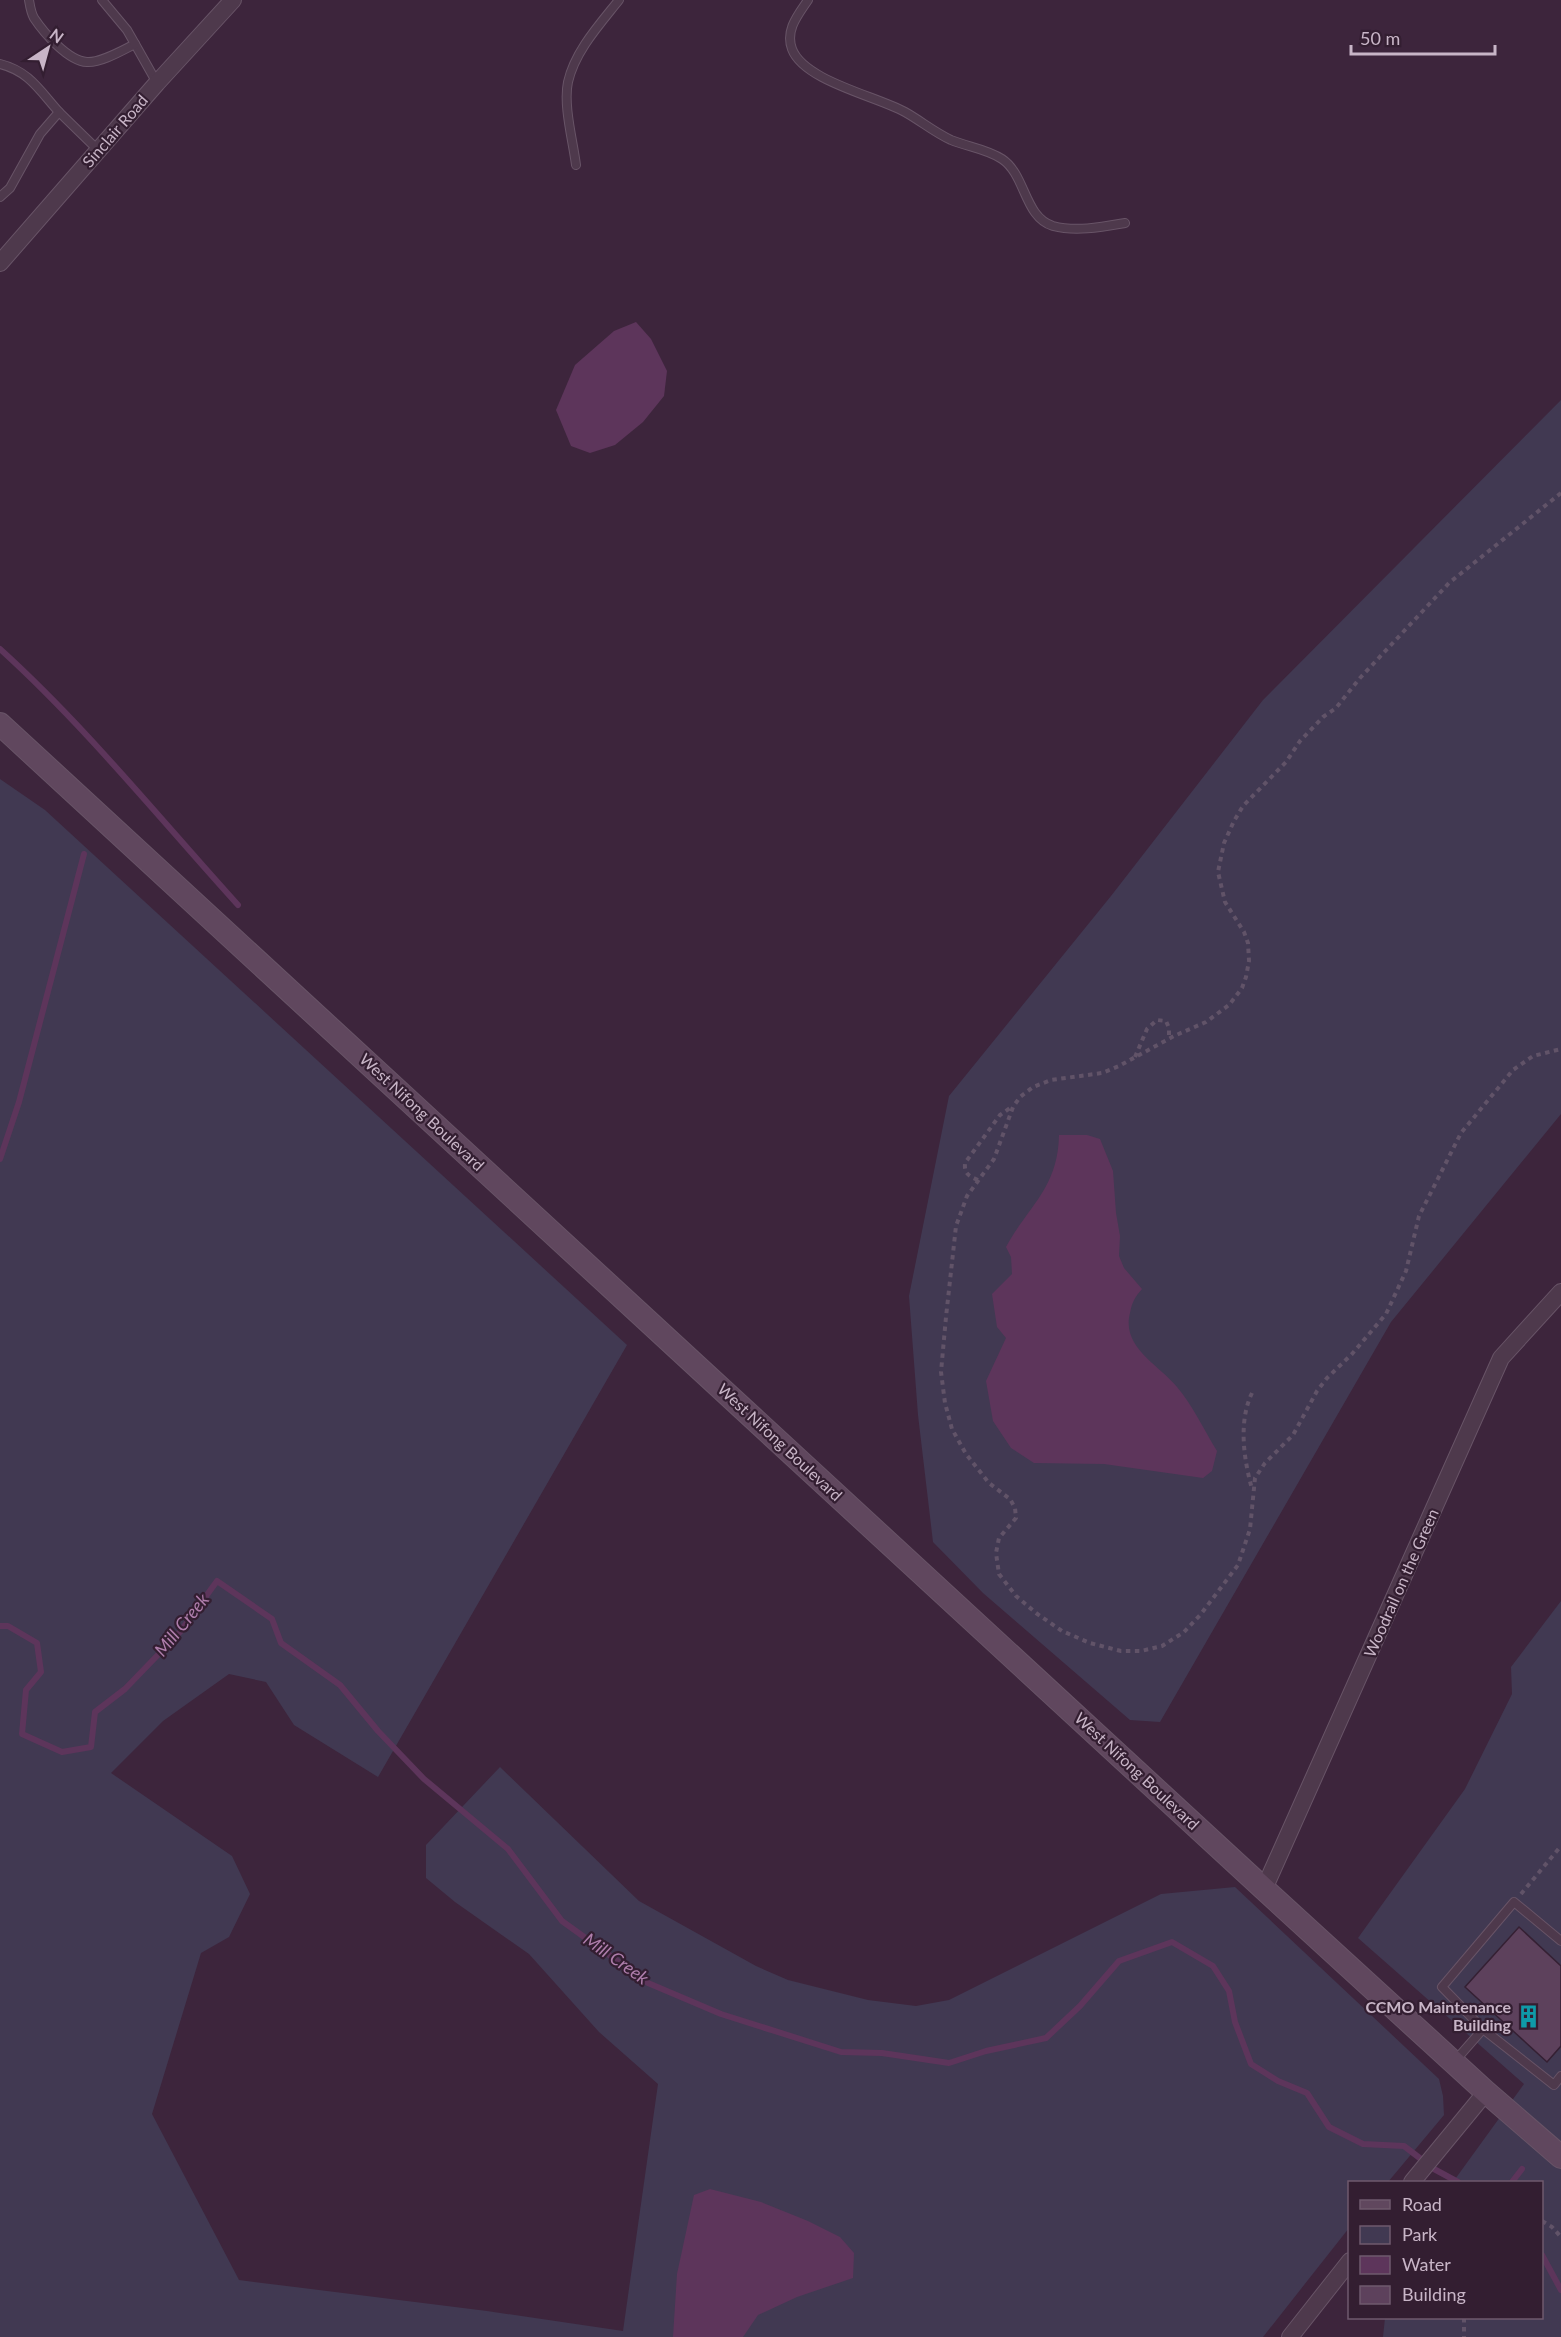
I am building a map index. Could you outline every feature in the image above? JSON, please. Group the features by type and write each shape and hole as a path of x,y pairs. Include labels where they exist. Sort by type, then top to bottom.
{"main road":[{"name":"West Nifong Boulevard","path":"0,724 1264,1889 1486,2092 1561,2157"}],"street":[{"name":"Sinclair Road","path":"0,264 157,83 233,0"},
{"name":"Woodrail on the Green","path":"1264,1889 1501,1358 1561,1292"},
{"path":"1413,2181 1486,2092"},
{"path":"1290,2337 1348,2264"}],"lane":[{"path":"29,0 33,16 52,40 69,54 87,62 112,55 135,44"},
{"path":"102,0 127,30 157,83"},
{"path":"576,165 568,102 568,83 576,60 619,0"},
{"path":"808,0 795,18 790,39 791,48 797,59 816,74 906,113 937,134 1001,158 1018,175 1031,207 1050,225 1083,228 1125,223"},
{"path":"0,64 17,68 31,80 59,112 99,151"},
{"path":"0,197 10,188 40,134 59,112"},
{"path":"1561,1941 1514,1902 1442,1987 1483,2029 1554,2085 1561,2076"},
{"path":"1454,2062 1483,2029"}],"path":[{"path":"978,1180 967,1175 964,1170 965,1163 1000,1115 1033,1087 1051,1080 1102,1074 1169,1038 1206,1022 1222,1011 1242,988 1249,961 1248,943 1244,932 1225,902 1218,872 1224,843 1243,806 1286,762 1299,741 1323,717 1336,708 1360,678 1441,591 1561,493"},
{"path":"1135,1058 1147,1029 1157,1020 1166,1021 1169,1038"},
{"path":"1016,1103 994,1159 967,1196 956,1226 941,1372 952,1429 972,1461 989,1482 1010,1499 1015,1508 1016,1518 999,1538 996,1553 999,1574 1016,1596 1062,1630 1090,1643 1121,1650 1142,1651 1162,1646 1184,1632 1201,1614 1238,1565 1250,1529 1252,1490 1255,1478 1264,1463 1293,1434 1322,1385 1359,1347 1386,1314 1406,1271 1419,1216 1461,1133 1513,1070 1533,1056 1561,1049"},
{"path":"1252,1393 1244,1416 1247,1470 1252,1490"},
{"path":"1514,1902 1561,1846"},
{"path":"1543,2221 1561,2237"},
{"path":"1464,2319 1464,2337"}],"green space":[{"path":"1561,400 1561,1114 1391,1322 1160,1722 1130,1720 983,1593 933,1542 918,1415 909,1296 949,1096 1111,896 1263,700"},
{"path":"0,779 45,810 627,1345 378,1777 294,1725 266,1682 229,1674 163,1721 111,1773 232,1856 250,1894 229,1937 201,1953 152,2114 239,2280 487,2311 623,2331 658,2084 599,2032 529,1954 455,1902 426,1878 426,1845 500,1767 639,1901 756,1966 788,1980 868,2000 916,2006 949,2000 1161,1894 1235,1887 1439,2079 1444,2115 1389,2181 1348,2181 1348,2229 1263,2337 0,2337"},
{"path":"1561,1601 1561,2337 1383,2337 1385,2319 1543,2319 1543,2181 1454,2181 1524,2084 1358,1938 1465,1789 1512,1694 1511,1667"}],"water":[{"path":"636,322 651,339 667,371 664,396 643,422 615,445 590,453 571,446 556,410 575,365 614,331"},
{"path":"1059,1135 1087,1135 1100,1139 1113,1171 1120,1236 1119,1256 1124,1268 1142,1289 1131,1309 1129,1325 1131,1336 1143,1355 1183,1394 1217,1451 1212,1471 1203,1478 1104,1464 1034,1463 1011,1448 993,1421 986,1381 1006,1338 997,1327 992,1294 1012,1274 1011,1257 1006,1247 1048,1183 1054,1169"},
{"path":"710,2189 761,2202 840,2237 854,2253 853,2278 797,2297 758,2315 743,2337 673,2337 677,2274 694,2195"}],"building":[{"name":"CCMO Maintenance Building","path":"1519,1927 1561,1966 1561,2046 1547,2062 1465,1987"}],"waterway":[{"path":"0,649 93,742 238,905"},
{"path":"0,1159 19,1102 84,854"},
{"name":"Mill Creek","path":"0,1626 8,1626 37,1643 41,1672 26,1690 22,1734 62,1752 91,1747 95,1712 125,1689 180,1632 217,1581 272,1619 281,1643 340,1685 378,1731 424,1779 508,1849 562,1921 648,1983 721,2014 841,2052 882,2053 949,2063 986,2051 1046,2038 1080,2006 1119,1961 1172,1942 1213,1966 1229,1991 1235,2022 1251,2064 1278,2081 1307,2093 1329,2127 1363,2144 1404,2146 1434,2169 1456,2181"},
{"path":"1513,2181 1522,2169"},
{"name":"Mill Creek","path":"1543,2257 1561,2290"}],"place":[{"name":"CCMO Maintenance Building","path":"1529,2016"}]}
